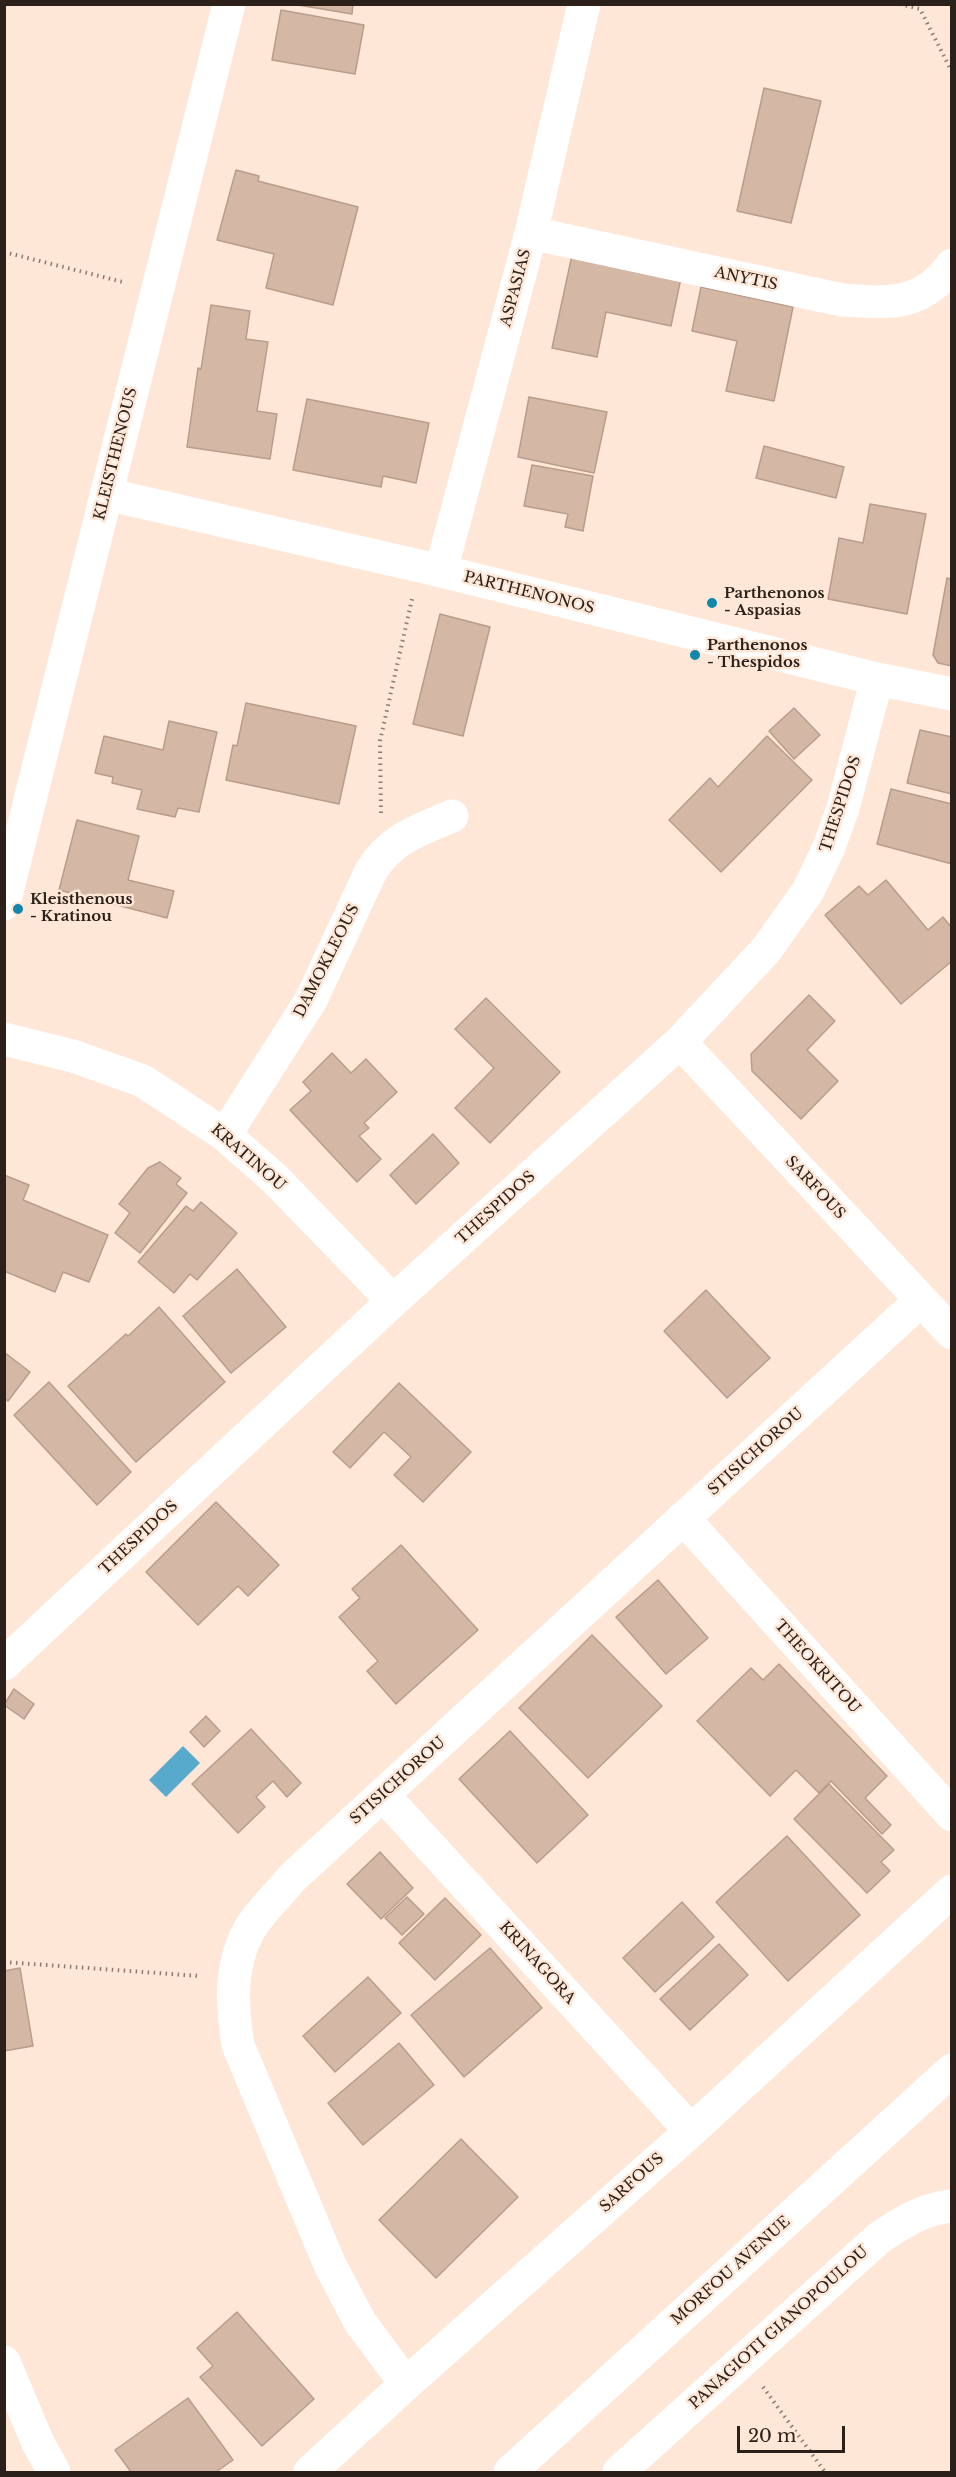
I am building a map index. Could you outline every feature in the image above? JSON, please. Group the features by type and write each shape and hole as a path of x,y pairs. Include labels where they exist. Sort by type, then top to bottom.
{"street":[{"name":"KLEISTHENOUS","path":"4,904 229,4"},
{"name":"ASPASIAS","path":"430,568 531,233 584,4"},
{"name":"ANYTIS","path":"531,233 842,300 884,302 918,296 939,282 951,265"},
{"name":"PARTHENONOS","path":"106,494 430,568 877,679 951,694"},
{"name":"THESPIDOS","path":"4,1664 393,1301 680,1042 766,950 808,891 830,847 843,808 877,679"},
{"name":"DAMOKLEOUS","path":"225,1135 310,1000 371,871 382,854 401,838 452,816"},
{"name":"KRATINOU","path":"4,1039 73,1056 143,1082 225,1135 275,1179 393,1301"},
{"name":"SARFOUS","path":"680,1042 951,1333"},
{"name":"STISICHOROU","path":"406,2384 360,2322 330,2265 238,2045 233,2008 233,1979 248,1931 292,1878 384,1796 920,1301"},
{"name":"THEOKRITOU","path":"683,1518 951,1815"},
{"name":"KRINAGORA","path":"384,1796 691,2131"},
{"name":"SARFOUS","path":"310,2472 691,2131 951,1891"},
{"name":"MORFOU AVENUE","path":"510,2472 951,2070"},
{"name":"PANAGIOTI GIANOPOULOU","path":"619,2472 879,2238 908,2219 932,2209 951,2206"},
{"path":"4,2362 38,2443 54,2472"}],"path":[{"path":"900,4 920,9 951,72"},
{"path":"4,252 157,291"},
{"path":"382,854 380,741 430,568"},
{"path":"4,1962 233,1979"},
{"path":"744,2360 825,2472"}],"water":[{"path":"183,1746 200,1763 166,1797 149,1780"}],"building":[{"path":"292,4 353,4 352,14"},
{"path":"281,10 364,25 355,74 272,60"},
{"path":"764,88 821,101 791,223 737,211"},
{"path":"236,170 259,176 258,181 358,207 333,305 266,288 274,254 217,240"},
{"path":"572,255 681,278 671,326 606,312 597,357 552,348"},
{"path":"701,287 793,307 774,401 726,391 737,341 692,331"},
{"path":"211,305 250,311 246,339 268,342 257,411 277,414 270,459 187,447 198,368 201,369"},
{"path":"529,397 607,412 594,473 518,457"},
{"path":"307,399 429,423 416,483 383,476 381,487 293,470"},
{"path":"764,446 844,467 836,498 756,478"},
{"path":"532,465 593,476 583,531 565,527 568,514 524,506"},
{"path":"870,504 926,514 907,614 828,599 839,538 863,543"},
{"path":"947,578 952,579 952,666 938,663 933,655"},
{"path":"440,614 490,627 463,736 413,724"},
{"path":"246,703 356,726 339,804 226,780 233,745 237,746"},
{"path":"794,708 820,735 794,759 769,731"},
{"path":"169,721 217,732 199,812 178,808 175,817 137,809 142,790 112,783 113,777 95,773 104,736 163,750"},
{"path":"920,730 952,737 952,794 907,783"},
{"path":"767,736 812,780 721,872 669,820 710,778 718,787"},
{"path":"891,789 952,804 952,864 877,844"},
{"path":"77,820 139,836 128,880 174,891 167,918 59,890"},
{"path":"886,880 928,930 943,917 952,928 952,961 901,1004 825,915 859,886 868,895"},
{"path":"809,995 835,1021 807,1050 838,1081 801,1119 752,1071 751,1054"},
{"path":"486,998 560,1072 490,1143 455,1108 494,1068 455,1029"},
{"path":"332,1053 351,1073 366,1059 397,1092 364,1123 369,1128 359,1136 381,1159 357,1182 290,1110 311,1091 303,1082"},
{"path":"433,1134 459,1163 416,1204 390,1175"},
{"path":"160,1162 181,1178 176,1184 187,1193 140,1253 115,1233 130,1213 119,1204 148,1168"},
{"path":"4,1175 29,1185 23,1200 108,1235 89,1282 63,1272 55,1292 4,1271"},
{"path":"201,1202 237,1233 197,1280 190,1274 174,1293 138,1262 186,1206 193,1211"},
{"path":"237,1269 286,1327 231,1373 183,1316"},
{"path":"706,1290 770,1358 727,1398 664,1331"},
{"path":"159,1307 225,1382 136,1462 68,1386"},
{"path":"4,1352 30,1372 8,1401 4,1398"},
{"path":"49,1382 131,1472 97,1505 14,1415"},
{"path":"399,1383 471,1452 423,1502 394,1475 411,1457 384,1432 350,1468 333,1452"},
{"path":"216,1502 279,1565 248,1596 238,1586 198,1625 146,1572"},
{"path":"401,1545 478,1630 396,1704 367,1671 378,1661 339,1617 360,1598 352,1589"},
{"path":"658,1580 708,1638 666,1674 616,1617"},
{"path":"592,1635 662,1706 588,1778 519,1708"},
{"path":"779,1664 887,1776 865,1798 891,1825 882,1834 831,1781 819,1793 796,1770 770,1796 697,1721 751,1668 763,1680"},
{"path":"14,1689 34,1704 24,1719 4,1705"},
{"path":"206,1716 220,1731 204,1747 190,1732"},
{"path":"251,1729 301,1783 287,1797 273,1781 256,1797 265,1807 238,1833 192,1784"},
{"path":"510,1731 588,1815 537,1863 459,1779"},
{"path":"829,1784 894,1850 881,1862 890,1871 867,1893 794,1819"},
{"path":"787,1836 860,1915 788,1981 716,1902"},
{"path":"380,1852 413,1888 381,1919 347,1884"},
{"path":"407,1897 424,1914 402,1935 385,1918"},
{"path":"445,1898 481,1935 435,1980 399,1943"},
{"path":"682,1902 714,1937 655,1992 623,1958"},
{"path":"719,1944 748,1975 690,2030 660,1999"},
{"path":"490,1948 542,2008 464,2077 411,2015"},
{"path":"20,1968 33,2046 4,2051 4,1971"},
{"path":"368,1977 401,2013 335,2072 303,2036"},
{"path":"399,2043 434,2085 363,2145 328,2103"},
{"path":"461,2139 518,2197 436,2278 379,2220"},
{"path":"237,2312 314,2399 262,2446 200,2377 213,2366 197,2348"},
{"path":"188,2398 233,2460 216,2472 131,2472 115,2450"}],"place":[{"name":"Parthenonos - Aspasias","path":"712,603"},
{"name":"Parthenonos - Thespidos","path":"695,655"},
{"name":"Kleisthenous - Kratinou","path":"18,909"}]}
